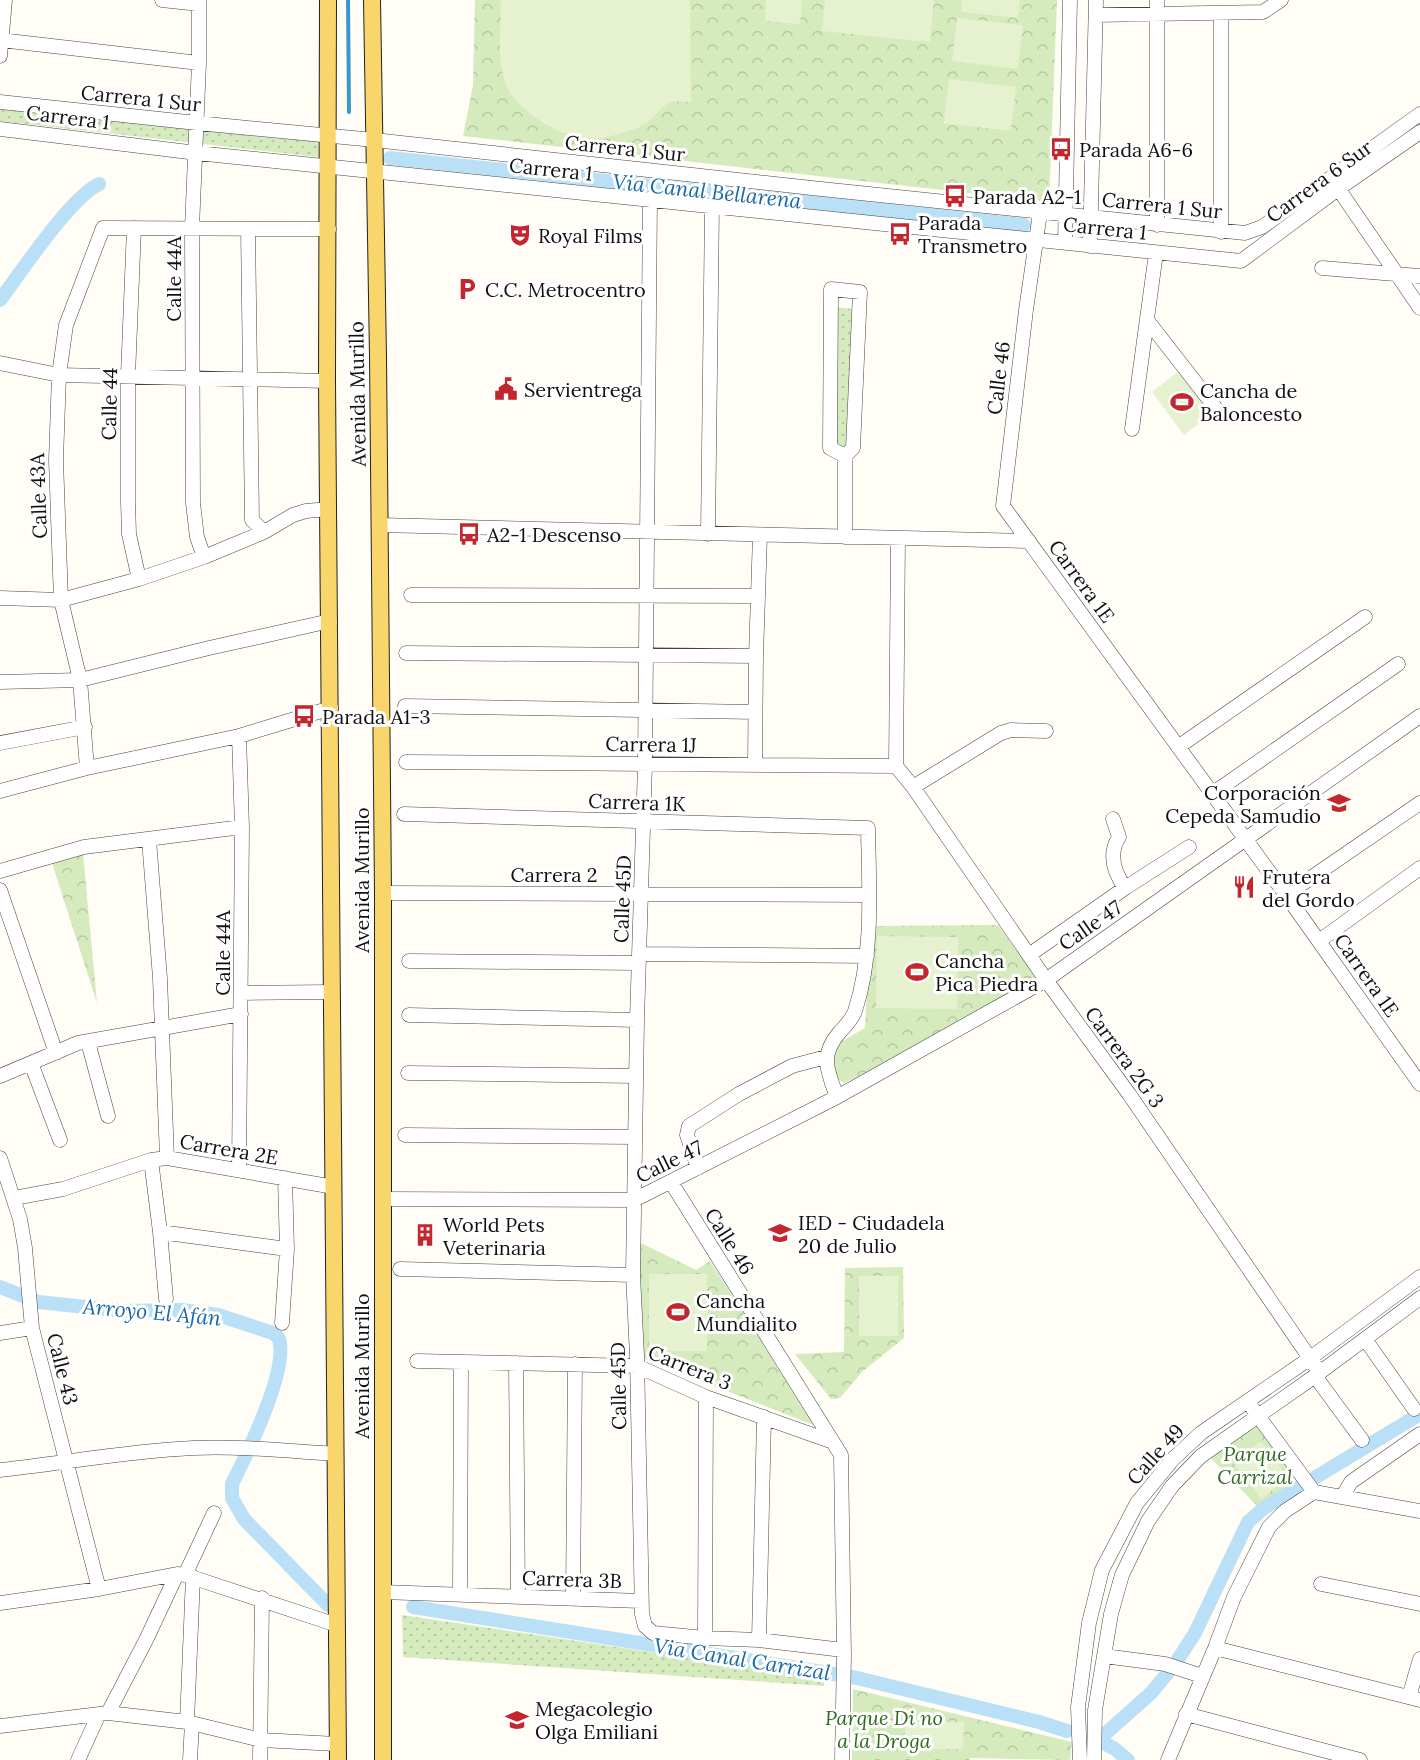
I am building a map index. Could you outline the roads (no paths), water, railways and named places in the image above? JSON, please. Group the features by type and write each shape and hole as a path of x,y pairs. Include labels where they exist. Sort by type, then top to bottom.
{"main road":[{"name":"Avenida Murillo","path":"328,0 327,381 338,1752"},
{"name":"Avenida Murillo","path":"372,0 383,893 383,1760"}],"street":[{"path":"0,56 5,0"},
{"path":"162,0 199,2"},
{"path":"1065,243 1070,0"},
{"path":"1090,246 1096,0"},
{"path":"1157,0 1157,225"},
{"path":"1096,15 1157,14 1264,6 1281,0"},
{"name":"Calle 44A","path":"199,2 199,63 192,228 192,502 196,537 204,557"},
{"path":"1217,8 1221,232"},
{"path":"1,40 199,63"},
{"name":"Carrera 1 Sur","path":"0,102 1245,233"},
{"name":"Carrera 6 Sur","path":"1245,233 1262,227 1420,114"},
{"name":"Carrera 1","path":"0,129 196,153 1241,261"},
{"name":"Carrera 6 Sur","path":"1241,261 1420,132"},
{"path":"1330,177 1420,308"},
{"name":"Calle 45D","path":"641,1601 633,1275 637,1020 646,710 650,199"},
{"path":"708,534 712,206"},
{"name":"Calle 46","path":"1029,541 1003,506 1040,213"},
{"name":"Calle 43A","path":"87,768 80,680 61,600 56,460 59,375 66,325 103,228 134,228"},
{"path":"134,228 329,229"},
{"name":"Calle 44","path":"134,228 128,376 129,534 139,579"},
{"path":"248,229 252,520 264,532"},
{"path":"1132,429 1156,253"},
{"path":"1322,268 1420,276"},
{"path":"845,456 830,448 831,289 860,292 853,448 845,456 845,537"},
{"path":"1147,320 1221,415"},
{"path":"0,363 59,375 327,381"},
{"path":"0,598 61,600 139,579 204,557 264,532 293,515 306,511 329,509"},
{"name":"Carrera 1E","path":"380,525 1029,541 1420,1082"},
{"path":"755,765 760,535"},
{"path":"896,766 898,538"},
{"path":"411,595 757,596"},
{"path":"1178,747 1365,617"},
{"path":"0,682 80,680 330,621"},
{"path":"406,653 756,656"},
{"path":"1212,794 1398,664"},
{"path":"405,706 755,712"},
{"path":"0,791 87,768 239,736 331,708"},
{"name":"Calle 47","path":"634,1200 837,1097 1046,980 1420,716"},
{"path":"0,743 85,727"},
{"path":"914,788 1001,732 1046,731"},
{"name":"Calle 44A","path":"239,736 242,827 239,1170"},
{"name":"Carrera 1J","path":"406,762 896,766"},
{"name":"Carrera 2G 3","path":"896,766 914,788 1046,980 1129,1094 1362,1440"},
{"path":"1286,895 1420,803"},
{"name":"Carrera 1K","path":"404,814 868,828 868,895"},
{"path":"1113,819 1119,837 1113,846 1115,873 1125,888"},
{"path":"0,871 84,847 242,827"},
{"path":"149,840 162,1028 167,1158"},
{"path":"1029,955 1125,888 1189,847"},
{"path":"1319,941 1420,868"},
{"path":"0,890 56,1053"},
{"name":"Carrera 2","path":"383,893 868,895"},
{"path":"837,1097 827,1071 826,1057 835,1038 853,1018 860,994 867,956 868,895"},
{"path":"409,961 867,956"},
{"path":"241,993 332,992"},
{"path":"0,1076 78,1043 241,1014"},
{"path":"409,1015 637,1020"},
{"path":"88,1042 108,1116"},
{"path":"698,1168 687,1135 689,1126 739,1094 792,1066 826,1057"},
{"path":"32,1063 60,1140"},
{"path":"408,1073 636,1077"},
{"path":"405,1135 635,1137"},
{"name":"Calle 43","path":"0,1158 14,1198 25,1248 32,1328 99,1589"},
{"name":"Carrera 2E","path":"14,1198 63,1189 151,1160 167,1158 334,1188"},
{"path":"151,1160 166,1299"},
{"path":"282,1323 287,1249 285,1178"},
{"name":"Calle 46","path":"671,1182 841,1455 844,1656 842,1760"},
{"path":"382,1199 634,1200"},
{"path":"160,1232 287,1249"},
{"path":"400,1269 633,1275"},
{"name":"Calle 49","path":"1080,1760 1078,1707 1089,1623 1102,1570 1137,1503 1173,1459 1202,1432 1309,1359 1420,1277"},
{"name":"Calle 49","path":"1094,1760 1093,1729 1104,1656 1111,1614 1122,1575 1148,1521 1172,1486 1202,1456 1365,1339 1418,1304"},
{"path":"0,1333 32,1328"},
{"path":"1365,1339 1414,1410"},
{"name":"Carrera 3","path":"417,1361 637,1365 706,1396 833,1442"},
{"path":"460,1594 461,1362"},
{"path":"516,1363 518,1597"},
{"path":"573,1599 575,1364"},
{"path":"705,1638 706,1396"},
{"path":"1248,1402 1314,1492"},
{"path":"759,1640 764,1417"},
{"path":"1342,1497 1351,1482 1420,1434"},
{"path":"0,1470 148,1451 240,1447 336,1454"},
{"path":"1168,1760 1234,1597 1275,1518 1314,1492 1420,1511"},
{"path":"78,1760 185,1575 214,1513"},
{"path":"0,1604 185,1575 337,1624"},
{"path":"185,1575 190,1760"},
{"path":"1320,1584 1420,1604"},
{"name":"Carrera 3B","path":"382,1592 641,1601 645,1626 653,1633 759,1640 844,1656"},
{"path":"261,1760 262,1599"},
{"path":"1215,1648 1414,1698 1420,1659"},
{"path":"1104,1656 1165,1664 1202,1676"},
{"path":"0,1726 104,1714 190,1723 261,1740 338,1752"},
{"path":"1186,1714 1360,1760"},
{"path":"1079,1730 1093,1729"}],"waterway":[{"path":"348,0 349,112"},
{"name":"Via Canal Bellarena","path":"390,158 1024,225"},
{"name":"Via Canal Bellarena","path":"0,300 60,220 74,204 99,184"},
{"name":"Arroyo El Afán","path":"0,1287 38,1302 124,1311 181,1310 218,1315 277,1336 280,1342 277,1375 264,1415 232,1484 232,1498 244,1519 328,1605"},
{"name":"Via Canal Carrizal","path":"1316,1477 1420,1414"},
{"name":"Via Canal Carrizal","path":"1177,1661 1195,1633 1248,1522 1264,1508 1298,1488"},
{"name":"Via Canal Carrizal","path":"413,1607 857,1678 1039,1722 1067,1731"},
{"name":"Via Canal Carrizal","path":"1128,1760 1102,1742 1105,1734 1151,1693 1171,1669"}],"place":[{"name":"Parada A6-6","path":"1061,149"},
{"name":"Parada A2-1","path":"955,196"},
{"name":"Parada Transmetro","path":"900,234"},
{"name":"Royal Films","path":"520,235"},
{"name":"C.C. Metrocentro","path":"467,289"},
{"name":"Servientrega","path":"506,389"},
{"name":"Cancha de Baloncesto","path":"1182,402"},
{"name":"A2-1 Descenso","path":"469,534"},
{"name":"Parada A1-3","path":"304,716"},
{"name":"Corporación Cepeda Samudio","path":"1339,803"},
{"name":"Frutera del Gordo","path":"1244,887"},
{"name":"Cancha Pica Piedra","path":"917,972"},
{"name":"IED - Ciudadela 20 de Julio","path":"780,1233"},
{"name":"World Pets Veterinaria","path":"425,1235"},
{"name":"Cancha Mundialito","path":"678,1312"},
{"name":"Megacolegio Olga Emiliani","path":"517,1720"}],"park label":[{"name":"Parque Carrizal","path":"1255,1464"},
{"name":"Parque Di no a la Droga","path":"884,1728"}]}
